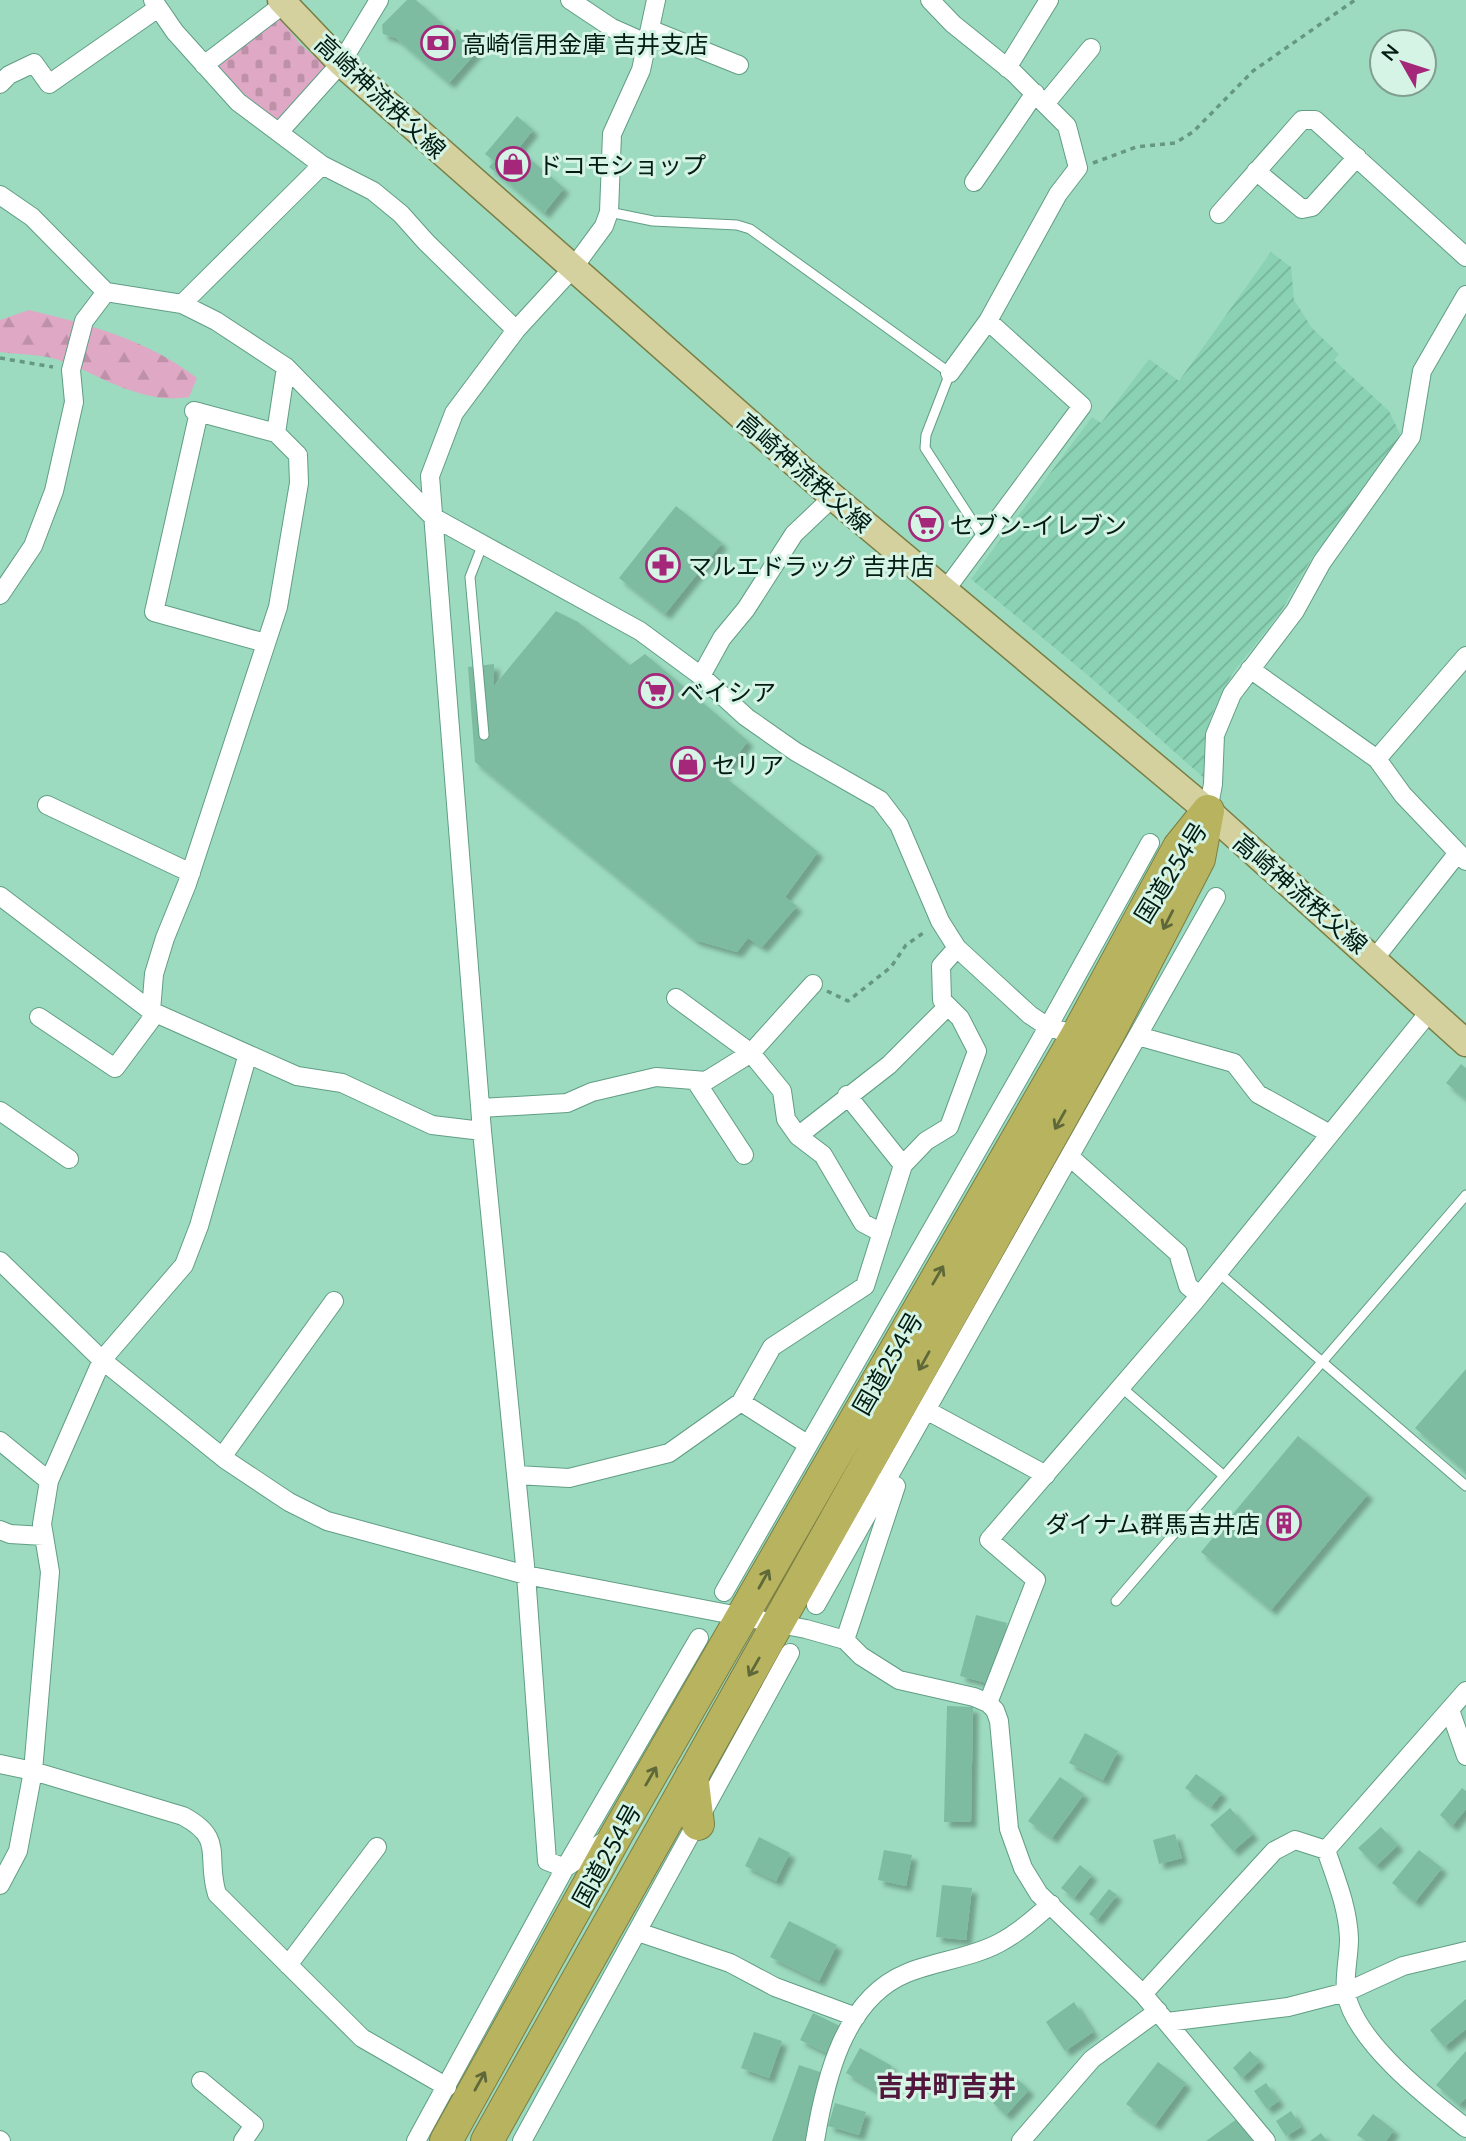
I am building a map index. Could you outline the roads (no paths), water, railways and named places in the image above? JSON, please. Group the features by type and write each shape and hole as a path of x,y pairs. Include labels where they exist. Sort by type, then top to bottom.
{"highway":[{"name":"国道254号","path":"487,2141 692,1775 784,1639 882,1435 1124,1005 1199,859 1208,811"},
{"name":"国道254号","path":"446,2141 806,1503 1063,1031 1179,847 1208,811"},
{"path":"692,1775 698,1824"}],"main road":[{"name":"高崎神流秩父線","path":"285,1 341,63 573,268 944,592 1208,811 1375,958 1466,1043"}],"street":[{"path":"280,131 341,63 368,23 379,0"},
{"path":"570,0 612,29 650,37 739,65"},
{"path":"565,1868 547,1861 527,1574 482,1131 430,476 454,413 516,330 573,268 604,226 609,212 612,134 641,71 656,0"},
{"path":"930,0 1067,126 1078,168 1058,194 988,321 950,373"},
{"path":"1007,68 1049,0"},
{"path":"204,65 285,1"},
{"path":"0,83 9,75 34,63 49,84 155,4 204,65 239,102 322,165 373,191 401,214 516,330"},
{"path":"974,182 1040,99 1091,48"},
{"path":"1219,214 1301,120 1315,120 1466,257"},
{"path":"1256,171 1301,209 1312,207 1357,157"},
{"path":"182,304 322,165"},
{"path":"0,195 33,217 106,292 182,304 216,321 286,368 433,517 640,631 701,676 766,731 880,800 899,825 944,927 957,948 1063,1031"},
{"path":"0,595 33,546 54,491 74,402 71,370 84,321 106,292"},
{"path":"1208,811 1213,784 1214,735 1232,694 1295,611 1322,562 1410,437 1423,371 1466,295"},
{"path":"944,592 1082,406 988,321"},
{"path":"276,433 286,368"},
{"path":"39,1017 115,1068 154,1012 154,974 191,873 278,607 299,483 298,455 276,433 197,412 154,612 265,643"},
{"path":"701,676 722,638 746,609 794,534 833,497"},
{"path":"1377,759 1466,656"},
{"path":"1250,669 1377,759 1403,795 1462,857 1375,958"},
{"path":"47,805 191,873"},
{"path":"724,1592 809,1439 1063,1031 1150,843"},
{"path":"0,896 154,1012 247,1056 297,1076 342,1083 432,1125 482,1131"},
{"path":"816,1605 1216,897"},
{"path":"517,1475 569,1478 669,1452 741,1402 772,1348 865,1286 903,1165 926,1141 949,1128 977,1051 960,1018 942,1000 942,966 957,948"},
{"path":"481,1108 566,1103 592,1092 656,1077 706,1081 751,1053 813,984"},
{"path":"676,998 751,1053 782,1091 786,1119 798,1136 823,1155 863,1223 882,1233"},
{"path":"1124,1005 1125,1061"},
{"path":"798,1136 847,1095 889,1065 948,1006"},
{"path":"988,1703 1036,1580 989,1540 1199,1295 1430,1011"},
{"path":"1138,1036 1234,1063 1258,1094 1330,1134"},
{"path":"0,1885 18,1851 33,1771 50,1572 42,1524 49,1481 102,1360 184,1265 223,1147 247,1056"},
{"path":"695,1080 744,1155"},
{"path":"847,1095 903,1165"},
{"path":"0,1111 69,1160"},
{"path":"1070,1157 1178,1253 1188,1286 1199,1295"},
{"path":"0,1261 102,1360 222,1457 289,1502 327,1521 527,1574 742,1618 784,1639 845,1640 861,1656 899,1680 988,1703 995,1710 999,1721 1008,1819 1014,1847 1039,1894 1143,1994 1266,2141"},
{"path":"222,1457 334,1301"},
{"path":"741,1402 809,1439"},
{"path":"882,1435 928,1407"},
{"path":"928,1407 1046,1475"},
{"path":"806,1503 809,1439"},
{"path":"0,1441 49,1481"},
{"path":"845,1640 896,1486 885,1481"},
{"path":"0,1530 10,1534 44,1536"},
{"path":"416,2141 565,1868 699,1638"},
{"path":"522,2141 698,1824 784,1639"},
{"path":"1326,1850 1466,1691"},
{"path":"1450,1710 1466,1756"},
{"path":"0,1764 33,1771 183,1816 199,1825 211,1838 212,1878 218,1894 362,2038 447,2087"},
{"path":"565,1868 618,1832"},
{"path":"1143,1994 1274,1851 1295,1840 1326,1850"},
{"path":"288,1965 377,1847"},
{"path":"1326,1850 1346,1909 1349,1937 1346,1992 1356,2018 1404,2079 1466,2128"},
{"path":"815,2141 832,2068 856,2017 877,1992 905,1973 998,1944 1051,1904"},
{"path":"638,1932 730,1963 775,1987 856,2017"},
{"path":"1021,2141 1092,2059 1163,2017 1288,2007 1346,1992 1403,1966 1466,1951"},
{"path":"201,2081 254,2125 243,2141"}],"lane":[{"path":"609,212 653,221 737,225 750,229 950,373 926,435 925,448 985,540"},
{"path":"482,546 470,577 484,735"},
{"path":"1116,1601 1466,1195"},
{"path":"1218,1272 1466,1486"},
{"path":"1121,1387 1224,1476"}],"place":[{"name":"高崎信用金庫 吉井支店","path":"438,43"},
{"name":"ドコモショップ","path":"513,164"},
{"name":"セブン-イレブン","path":"926,524"},
{"name":"マルエドラッグ 吉井店","path":"663,565"},
{"name":"ベイシア","path":"656,691"},
{"name":"セリア","path":"688,764"},
{"name":"ダイナム群馬吉井店","path":"1284,1523"}],"district":[{"name":"吉井町吉井","path":"946,2085"}]}
